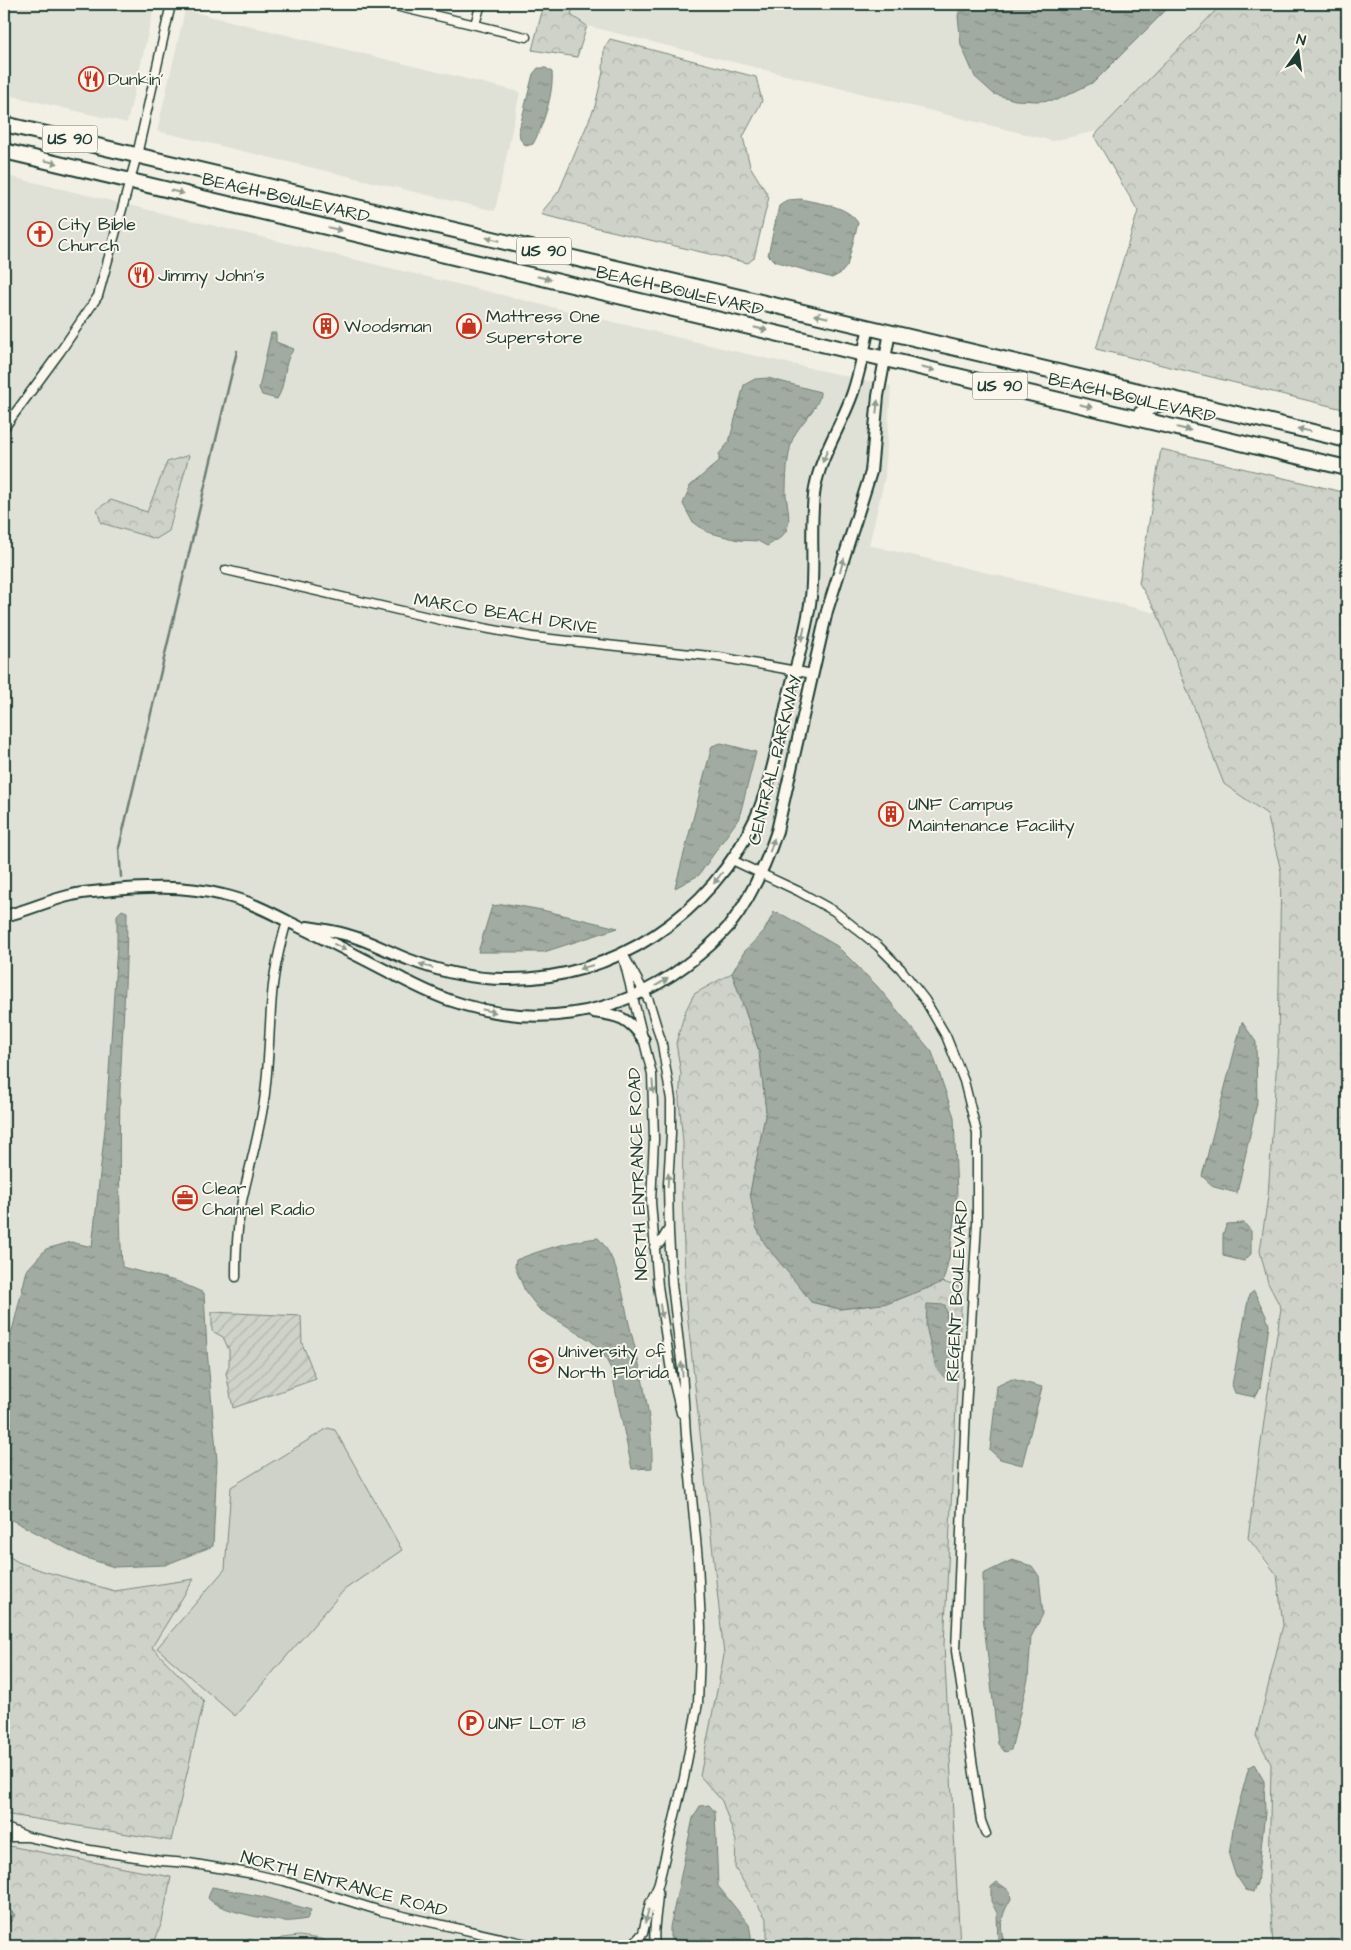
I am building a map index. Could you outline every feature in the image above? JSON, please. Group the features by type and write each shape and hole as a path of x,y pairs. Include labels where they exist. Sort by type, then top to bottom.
{"highway":[{"name":"US 90","path":"4,124 1347,440"},
{"name":"BEACH BOULEVARD","path":"4,151 1347,468"},
{"path":"1128,388 1137,406 1137,418"},
{"path":"1137,418 1153,404 1176,400"}],"street":[{"path":"4,428 60,352 98,296 137,155 171,4"},
{"path":"387,4 526,37"},
{"path":"475,24 481,4"},
{"name":"CENTRAL PARKWAY","path":"292,923 346,934 437,970 484,978 524,979 563,974 623,954 662,931 690,909 712,887 746,837 765,792 811,597 812,523 815,488 823,460 852,394 869,327"},
{"name":"CENTRAL PARKWAY","path":"4,916 23,912 72,894 142,887 190,890 223,895 258,907 449,1000 491,1012 527,1017 559,1016 588,1012 645,992 667,980 706,950 729,926 760,875 776,830 814,674 827,611 871,472 878,396 890,332"},
{"name":"MARCO BEACH DRIVE","path":"226,570 440,620 532,637 719,657 814,674"},
{"name":"REGENT BOULEVARD","path":"732,860 834,911 878,946 901,969 925,1000 946,1036 964,1081 977,1133 977,1223 966,1409 956,1651 982,1821 986,1834"},
{"path":"236,1277 241,1203 257,1142 264,1102 270,1045 272,994 277,958 292,923"},
{"name":"NORTH ENTRANCE ROAD","path":"623,954 645,992 662,1044 671,1100 672,1134 668,1184 668,1229 682,1369 700,1595 700,1678 698,1703 684,1778 658,1886"},
{"name":"NORTH ENTRANCE ROAD","path":"623,954 652,1074 654,1098 651,1202 654,1247 670,1363 686,1435"},
{"path":"588,1012 623,1018 637,1029 644,1040"},
{"path":"654,1247 664,1239 668,1229"},
{"path":"4,1827 28,1837"},
{"path":"4,1837 28,1837"},
{"name":"NORTH ENTRANCE ROAD","path":"28,1837 112,1854 189,1863 254,1874 284,1881 381,1911 534,1946 546,1946"},
{"path":"634,1943 642,1933 650,1903 658,1886"},
{"path":"655,1946 653,1936 658,1906 658,1886"},
{"path":"625,1946 634,1943 650,1946"}],"shaded area":[{"path":"4,4 155,4 127,123 4,94"},
{"path":"574,4 1256,4 1168,115 1053,141 587,26 571,15"},
{"path":"185,10 520,92 495,211 157,131"},
{"path":"4,175 747,354 891,386 885,477 869,545 1157,613 1224,784 1267,814 1281,871 1278,1043 1268,1196 1260,1251 1268,1283 1281,1308 1264,1561 1277,1575 1283,1625 1256,1736 1271,1764 1269,1885 1273,1946 960,1946 944,1645 962,1288 943,1282 944,1274 764,931 744,952 732,973 720,980 863,1946 4,1946"}],"green space":[{"path":"544,4 574,4 571,15 587,26 577,57 532,50"},
{"path":"1222,4 1347,4 1347,410 1096,349 1138,211 1094,136"},
{"path":"610,39 756,77 762,101 743,137 750,166 769,197 754,258 748,263 541,213 559,191 595,106 603,72 604,48"},
{"path":"1161,449 1347,493 1347,1946 1273,1946 1269,1885 1271,1764 1256,1736 1283,1625 1277,1575 1248,1538 1281,1308 1268,1283 1260,1251 1268,1196 1278,1043 1281,871 1267,814 1224,784 1157,613 1139,583"},
{"path":"189,455 169,531 156,539 101,523 97,509 111,500 147,512 167,462"},
{"path":"732,973 759,1051 766,1111 750,1193 811,1302 840,1309 889,1303 943,1282 962,1288 944,1645 960,1946 767,1946 767,1920 735,1868 736,1841 722,1801 700,1776 724,1655 686,1303 682,1193 683,1143 679,1100 681,1074 676,1043 685,1012 694,994"},
{"path":"212,1312 301,1316 302,1343 316,1379 233,1408 226,1373 229,1366 229,1350 223,1337 212,1331"},
{"path":"328,1428 335,1430 402,1550 344,1590 235,1716 157,1648 225,1569 231,1487"},
{"path":"4,1553 18,1562 43,1571 115,1591 194,1579 152,1647 204,1701 171,1841 4,1814"},
{"path":"4,1845 171,1877 162,1922 153,1946 4,1946"},
{"path":"299,1936 321,1939 337,1946 248,1946 249,1939 268,1944 282,1938"}],"water":[{"path":"961,4 1172,4 1094,82 1057,100 1036,101 1015,100 994,94 975,77 961,45 958,16"},
{"path":"538,68 546,68 552,72 551,90 547,109 537,137 533,144 526,146 520,139 519,130 533,74"},
{"path":"801,199 840,209 847,212 858,223 847,266 841,273 832,278 774,261 768,255 779,206 788,200"},
{"path":"271,333 276,333 276,342 294,349 290,354 277,399 262,395 259,388"},
{"path":"768,378 820,392 817,404 795,435 790,447 786,481 789,516 787,529 781,537 767,546 758,541 738,540 707,532 692,521 683,504 690,486 719,461 719,454 729,442 744,385 755,379"},
{"path":"721,743 756,752 739,818 699,875 675,888 712,746"},
{"path":"508,904 618,928 544,952 478,952 492,906"},
{"path":"122,910 127,912 120,1113 122,1267 179,1282 204,1293 217,1461 213,1546 165,1565 114,1567 83,1557 4,1516 4,1353 13,1327 27,1270 46,1249 71,1242 92,1247 106,1119 117,945 117,915"},
{"path":"774,912 785,916 837,946 877,986 932,1052 954,1117 957,1195 950,1254 943,1282 889,1303 840,1309 811,1302 765,1244 756,1227 750,1193 766,1111 759,1051 732,973 744,952 764,931"},
{"path":"1242,1022 1256,1042 1257,1103 1237,1193 1214,1187 1202,1176"},
{"path":"1244,1223 1251,1231 1251,1254 1244,1261 1223,1256 1223,1234 1227,1224"},
{"path":"598,1238 611,1257 622,1290 645,1395 651,1431 652,1468 632,1469 611,1369 602,1351 590,1340 539,1309 525,1291 515,1267 516,1260 535,1253 587,1239"},
{"path":"1254,1291 1269,1325 1260,1388 1255,1397 1235,1393 1232,1385 1249,1295"},
{"path":"927,1304 945,1305 952,1352 947,1380 936,1368 926,1326"},
{"path":"1012,1379 1042,1387 1022,1465 1000,1459 990,1450 997,1386"},
{"path":"1012,1560 1032,1566 1039,1576 1043,1614 1031,1637 1028,1679 1011,1750 1005,1752 998,1744 983,1616 983,1574"},
{"path":"1254,1764 1264,1781 1265,1813 1257,1883 1253,1892 1246,1890 1235,1874 1229,1855 1234,1822 1249,1767"},
{"path":"709,1805 715,1812 718,1886 749,1925 751,1946 676,1946 670,1937 670,1927 693,1818 700,1806"},
{"path":"997,1882 1010,1891 1011,1899 1003,1916 1001,1927 1006,1946 998,1946 997,1913 991,1901 991,1887"},
{"path":"212,1887 265,1897 311,1910 307,1919 283,1921 266,1919 221,1907 208,1898"},
{"path":"4,1904 15,1915 4,1931"}],"waterway":[{"path":"121,877 119,848 237,351"}],"place":[{"name":"Dunkin'","path":"91,79"},
{"name":"City Bible Church","path":"40,234"},
{"name":"Jimmy John's","path":"141,275"},
{"name":"Woodsman","path":"326,326"},
{"name":"Mattress One Superstore","path":"469,326"},
{"name":"UNF Campus Maintenance Facility","path":"891,814"},
{"name":"Clear Channel Radio","path":"185,1198"},
{"name":"University of North Florida","path":"541,1361"},
{"name":"UNF LOT 18","path":"471,1723"}]}
